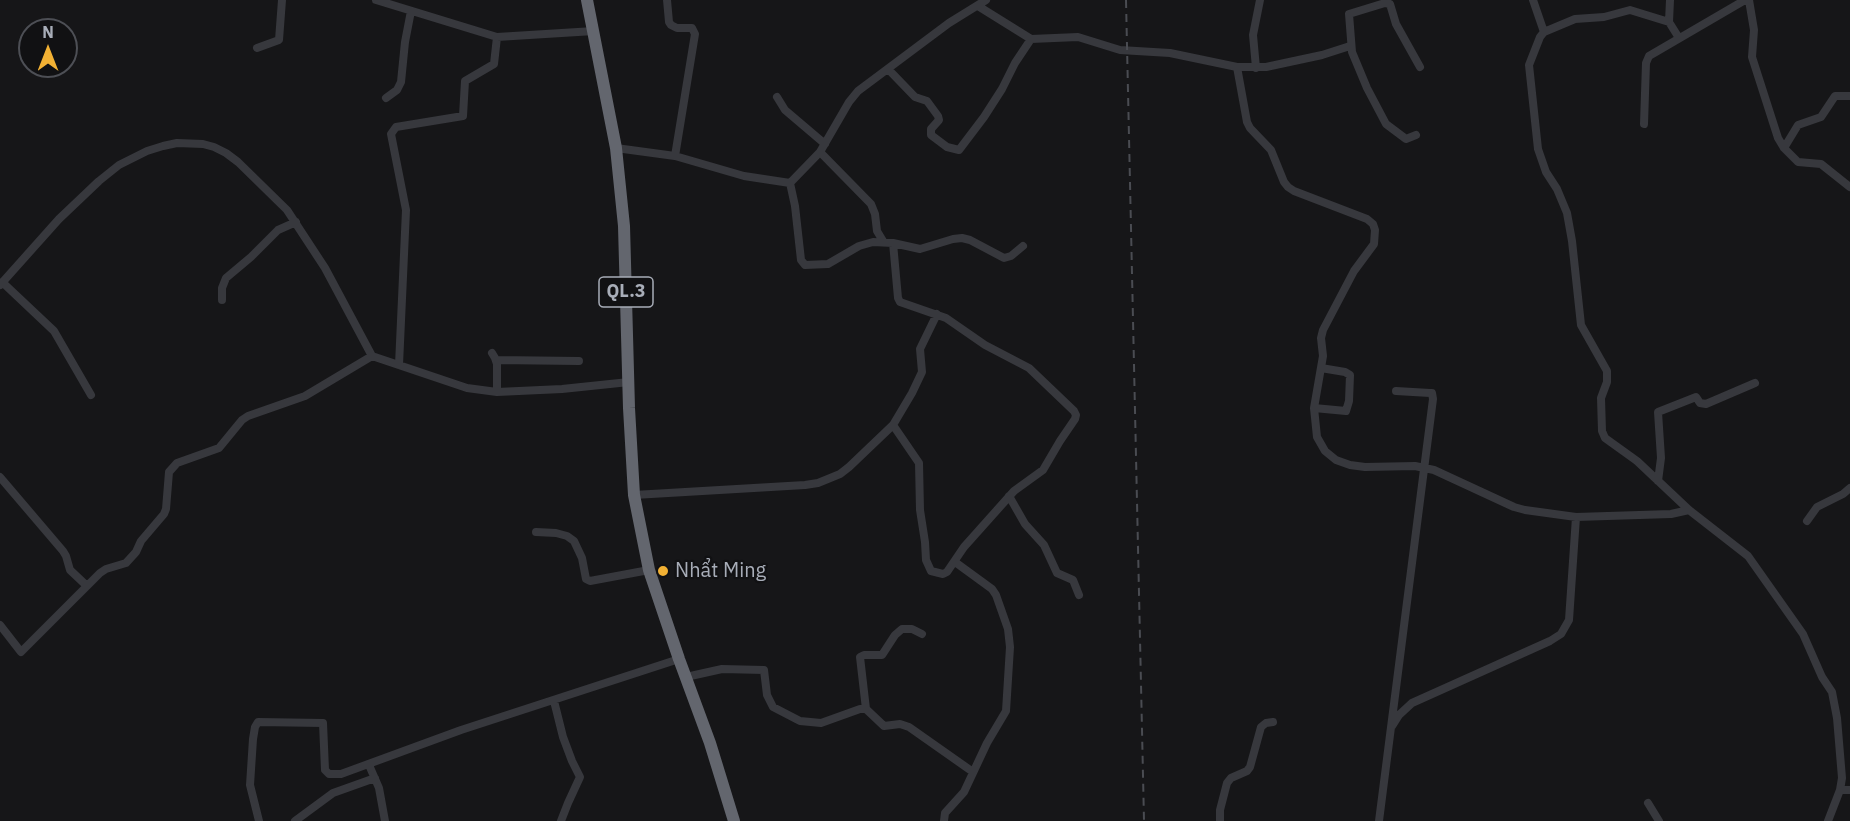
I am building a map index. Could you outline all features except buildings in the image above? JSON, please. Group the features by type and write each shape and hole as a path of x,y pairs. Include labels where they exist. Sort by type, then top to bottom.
{"highway":[{"name":"QL.3","path":"587,0 616,148 624,226 634,495 649,570 710,742 734,821"}],"street":[{"path":"257,48 279,40 282,0"},
{"path":"376,0 497,37 594,31"},
{"path":"668,0 671,26 692,28 695,32 675,156"},
{"path":"790,183 822,148 853,96 949,23 987,0"},
{"path":"1256,68 1253,34 1260,0"},
{"path":"1533,0 1545,32"},
{"path":"1670,0 1669,22 1679,38"},
{"path":"1644,124 1647,58 1747,0 1755,30 1752,57 1773,128 1784,148 1798,162 1821,164 1850,187"},
{"path":"1416,135 1406,139 1386,124 1367,88 1350,46 1349,14 1390,4 1399,29 1420,67"},
{"path":"978,6 1031,39 1078,37 1120,50 1178,54 1237,67 1256,68 1322,55 1350,46"},
{"path":"1669,22 1630,10 1610,16 1575,19 1545,32 1540,37 1529,65 1533,88 1536,141 1546,172 1557,189 1567,213 1581,325 1608,377 1601,398 1602,431 1605,438 1637,461 1689,510 1748,556 1803,634 1834,698 1842,768 1840,790 1828,821"},
{"path":"386,98 397,90 401,81 411,11"},
{"path":"399,365 406,210 391,134 396,127 463,116 465,81 494,64 497,37"},
{"path":"888,69 915,97 927,101 938,116 939,120 931,129 931,135 947,147 959,150 984,117 1031,39"},
{"path":"1237,67 1247,122 1271,150 1288,188 1367,219 1373,224 1375,230 1374,244 1354,272 1323,330 1321,368 1314,408 1317,437 1325,451 1336,460 1350,465 1424,467 1525,510 1576,516 1671,514 1689,510"},
{"path":"1784,148 1798,125 1821,117 1835,96 1850,96"},
{"path":"777,97 785,110 871,204 875,214 876,231 883,241"},
{"path":"91,395 54,331 1,284 59,219 110,171 137,155 177,143 203,144 226,153 287,210 325,268 372,356 467,388 496,392 562,389 629,382"},
{"path":"616,148 675,156 744,176 790,183"},
{"path":"790,183 802,263 805,265 828,264 859,246 883,241 920,249 962,238 1004,258 1011,256 1023,246"},
{"path":"222,300 225,278 251,257 278,230 296,222"},
{"path":"893,243 900,302 937,314 985,345 1029,368 1074,411 1075,419 1043,470 1009,496 964,547 948,572 943,574 936,574 927,566 920,510 919,463 893,424"},
{"path":"634,495 818,483 830,479 849,467 893,424 922,372 920,349 937,314"},
{"path":"0,625 21,652 106,569 126,563 136,552 141,541 161,520 166,509 170,472 177,463 182,459 219,448 248,416 305,396 372,356"},
{"path":"496,392 494,357 579,361"},
{"path":"1314,408 1346,411 1349,401 1350,375 1321,368"},
{"path":"1658,481 1661,459 1658,412 1696,397 1700,404 1706,404 1755,383"},
{"path":"1379,821 1432,395 1396,391"},
{"path":"0,477 63,551 70,570 87,586"},
{"path":"1807,521 1817,507 1837,498 1850,488"},
{"path":"1009,496 1025,524 1044,545 1058,573 1073,580 1079,594"},
{"path":"1390,729 1399,715 1412,703 1561,634 1569,620 1576,516"},
{"path":"536,532 556,533 574,541 588,580 649,570"},
{"path":"944,821 945,813 960,797 1007,706 1010,638 992,589 955,562"},
{"path":"922,634 907,628 902,629 895,635 882,655 860,657 866,709 884,726 900,724 909,727 973,772"},
{"path":"259,821 250,785 252,739 255,725 258,722 323,723 325,770 329,774 340,774 461,730 679,659"},
{"path":"686,677 722,669 764,670 767,695 773,707 800,721 810,723 821,723 866,709"},
{"path":"554,701 563,737 580,776 561,821"},
{"path":"1220,821 1220,810 1227,783 1231,778 1247,771 1261,727 1273,722"},
{"path":"369,765 381,797 385,821"},
{"path":"296,821 333,793 375,778"},
{"path":"1840,790 1850,790"},
{"path":"1648,804 1659,821"}],"railway":[{"path":"1126,0 1144,821"}],"place":[{"name":"Nhẩt Ming","path":"663,571"}]}
